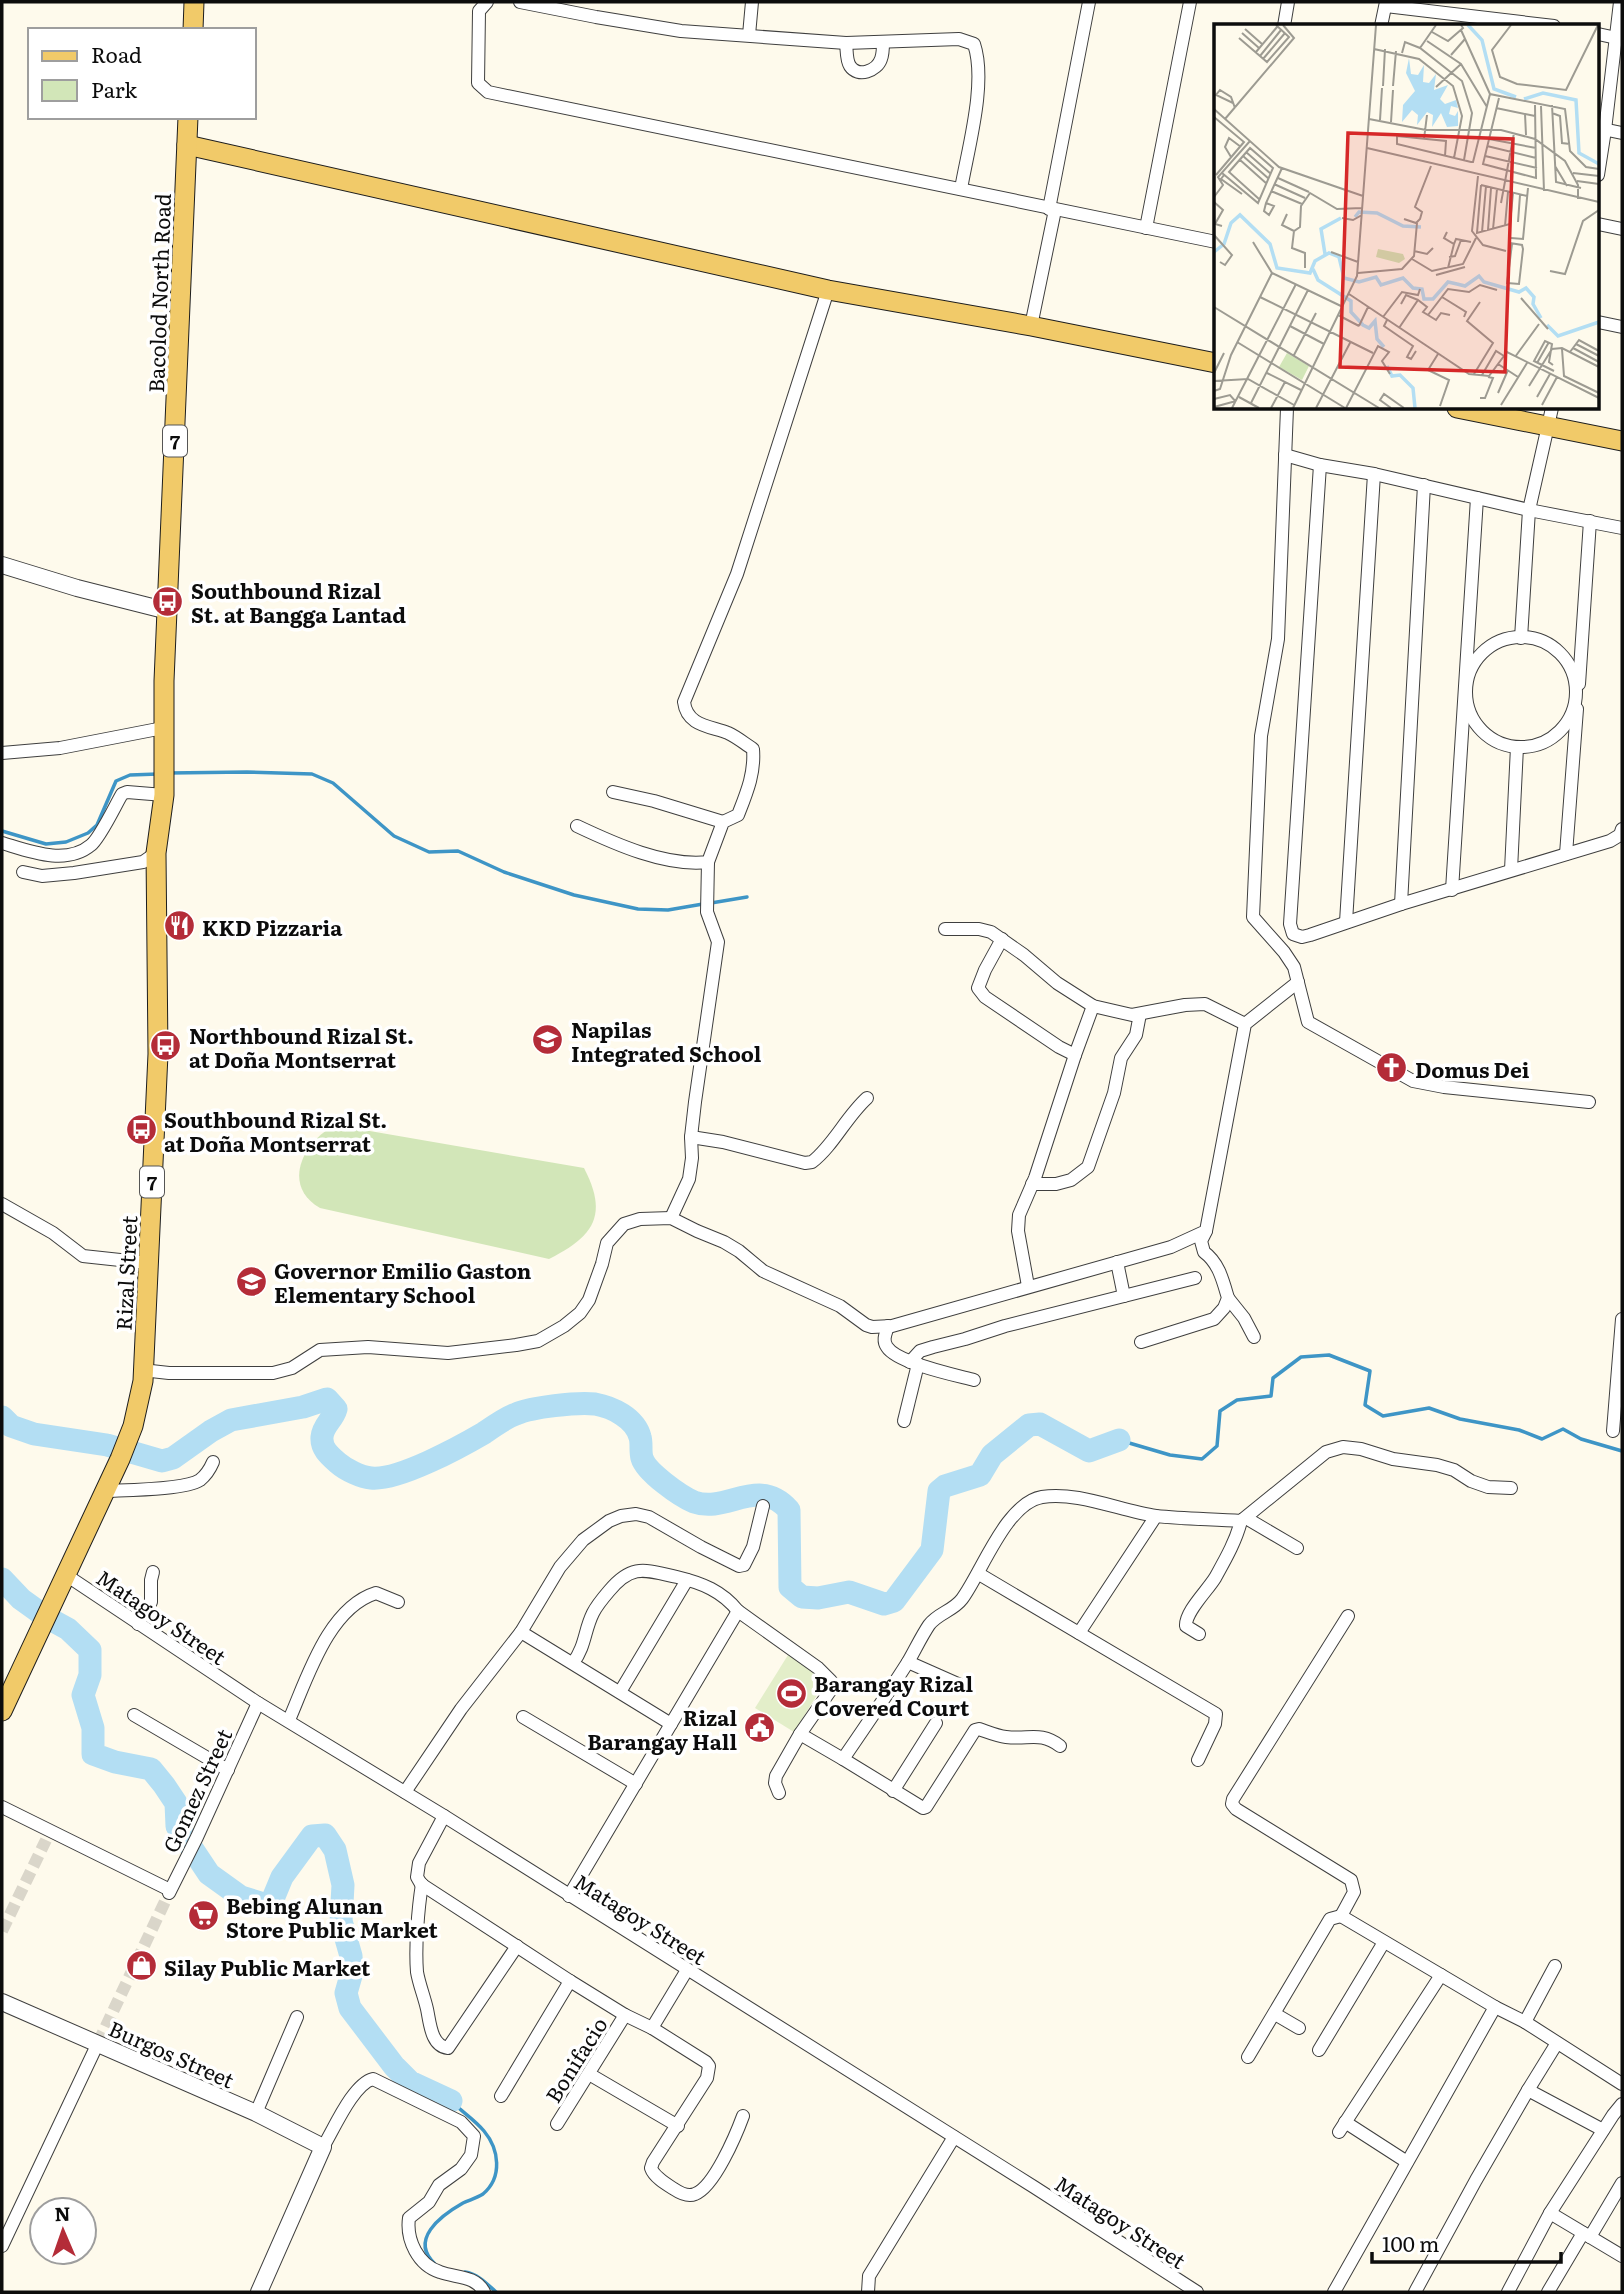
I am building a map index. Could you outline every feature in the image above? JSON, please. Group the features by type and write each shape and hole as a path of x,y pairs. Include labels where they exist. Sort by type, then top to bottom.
{"main road":[{"path":"193,28 194,2"},
{"name":"Bacolod North Road","path":"164,765 163,728 188,119"},
{"path":"187,145 828,290 1031,326 1214,363"},
{"path":"1480,410 1550,416 1622,441"},
{"name":"Rizal Street","path":"3,1706 106,1491 133,1426 141,1391 158,1054 156,853 164,791 164,765"}],"street":[{"path":"487,2 480,11 478,83 488,92 1214,242"},
{"path":"520,2 681,31 846,43 958,38 974,44 978,66 976,99 961,189"},
{"path":"749,35 752,2"},
{"path":"1031,326 1090,2"},
{"path":"1146,228 1190,2"},
{"path":"1284,24 1289,2"},
{"path":"1600,152 1619,38 1620,2"},
{"path":"1381,24 1386,4 1539,24"},
{"path":"1600,34 1619,38"},
{"path":"846,43 850,66 854,70 867,72 877,66 881,59 883,42"},
{"path":"1602,129 1622,133"},
{"path":"1600,224 1622,229"},
{"path":"613,792 654,801 723,822 738,815 754,766 753,749 728,733 692,720 684,709 684,702 737,574 828,290"},
{"path":"1600,322 1622,327"},
{"path":"1287,410 1278,639 1261,736 1251,914 1294,967 1306,1018 1311,1025 1413,1081 1444,1087 1589,1102"},
{"path":"1521,638 1529,510 1550,416"},
{"path":"1285,455 1320,465 1374,474 1529,510 1622,528"},
{"path":"1320,465 1290,924 1293,934 1302,937 1610,841 1619,835 1622,829"},
{"path":"1346,922 1374,474"},
{"path":"1401,904 1424,485"},
{"path":"1452,890 1477,498"},
{"path":"1566,854 1590,521"},
{"path":"2,565 77,588 168,611"},
{"path":"1521,638 1538,640 1554,648 1566,660 1574,676 1578,695 1573,713 1563,729 1548,741 1530,747 1517,747 1493,740 1479,727 1469,711 1464,693 1476,660 1489,648 1504,640 1521,638"},
{"path":"2,753 60,748 163,728"},
{"path":"1511,870 1517,747"},
{"path":"2,844 43,855 75,854 92,844 122,794 164,791"},
{"path":"671,1218 689,1180 692,1158 691,1137 718,942 707,912 708,862 718,842 723,822"},
{"path":"577,826 616,844 660,857 687,864 708,862"},
{"path":"23,872 42,876 74,873 143,862 156,853"},
{"path":"945,929 979,929 991,932 1057,983 1093,1006 1120,1013 1140,1014 1205,1004 1245,1024"},
{"path":"1002,939 985,970 979,992 1075,1055"},
{"path":"1254,1337 1244,1318 1228,1298 1220,1272 1211,1256 1204,1252 1201,1241 1206,1231 1245,1024 1298,982"},
{"path":"1028,1286 1018,1231 1019,1215 1093,1006"},
{"path":"1032,1184 1056,1184 1071,1180 1088,1167 1114,1093 1121,1058 1136,1035 1140,1014"},
{"path":"691,1137 723,1142 805,1163 812,1162 867,1098"},
{"path":"2,1204 53,1233 83,1256 148,1263"},
{"path":"142,1370 169,1373 272,1373 292,1368 320,1350 368,1347 448,1353 538,1340 564,1326 580,1313 589,1300 607,1243 624,1224 640,1219 671,1218 724,1242 764,1271 840,1306 872,1327 888,1326 1171,1247 1206,1231"},
{"path":"1117,1262 1124,1296"},
{"path":"904,1421 914,1363 920,1351 1005,1326 1195,1278"},
{"path":"1141,1342 1214,1319 1224,1308 1228,1298"},
{"path":"888,1326 884,1340 887,1348 914,1363 974,1380"},
{"path":"1613,1431 1618,1417 1622,1328"},
{"path":"1199,1634 1186,1626 1186,1618 1214,1580 1244,1520 1326,1452 1343,1447 1362,1449 1393,1459 1454,1469 1471,1481 1488,1487 1511,1488"},
{"path":"106,1491 138,1490 199,1480 213,1462"},
{"path":"843,1759 908,1662 929,1625 956,1606 979,1574 1002,1532 1032,1499 1054,1496 1156,1516 1244,1520 1297,1548"},
{"path":"405,1792 461,1709 521,1632 565,1561 583,1541 609,1521 636,1514 649,1517 701,1548 739,1566 748,1560 763,1506"},
{"path":"1079,1633 1156,1516"},
{"path":"138,1624 151,1602 153,1572"},
{"path":"573,1663 583,1649 597,1605 626,1573 656,1572 715,1590 738,1611 818,1668 831,1681 830,1691 800,1734 776,1776 775,1783 779,1793"},
{"path":"979,1574 1216,1714 1215,1724 1198,1760"},
{"name":"Matagoy Street","path":"66,1575 258,1703 444,1816 1034,2186 1175,2286 1197,2292"},
{"path":"620,1692 687,1580"},
{"path":"289,1720 322,1647 341,1618 356,1603 376,1593 398,1602"},
{"path":"569,1896 738,1611"},
{"path":"1248,2056 1330,1919 1340,1916 1354,1892 1351,1880 1236,1809 1233,1799 1348,1616"},
{"path":"521,1632 671,1724"},
{"path":"908,1662 960,1685"},
{"name":"Gomez Street","path":"2,1807 48,1835 169,1891 197,1837 258,1703"},
{"path":"134,1715 228,1770"},
{"path":"523,1717 636,1784"},
{"path":"893,1791 936,1723"},
{"path":"800,1734 918,1807 926,1807 975,1730 1004,1737 1041,1736 1060,1746"},
{"path":"444,1816 419,1863 417,1877 422,1884 570,1981 625,2015 652,2028 709,2066 707,2078 651,2168 653,2173 676,2190 687,2195 696,2194 704,2188 727,2154 743,2116"},
{"path":"422,1884 417,1969 431,2030 436,2043 442,2047 448,2048 517,1946"},
{"path":"1340,1916 1525,2022 1622,2084"},
{"path":"1319,2050 1384,1942"},
{"path":"1525,2022 1555,1966"},
{"path":"652,2028 687,1970"},
{"path":"1408,2162 1342,2127 1441,1975"},
{"path":"501,2096 570,1981"},
{"name":"Burgos Street","path":"2,2002 256,2113 323,2147"},
{"path":"1334,2292 1495,2007"},
{"path":"1275,2014 1299,2028"},
{"name":"Bonifacio","path":"557,2124 625,2015"},
{"path":"256,2113 297,2017"},
{"path":"2,2246 98,2043"},
{"path":"1415,2292 1476,2180 1558,2043"},
{"path":"589,2074 678,2126"},
{"path":"259,2292 323,2147 354,2094 365,2081 373,2079 461,2122 474,2136 471,2155 461,2169 439,2185 429,2202 409,2218 407,2228 415,2252 425,2263 436,2271 477,2282 484,2292"},
{"path":"1528,2090 1603,2130"},
{"path":"1508,2292 1550,2213 1622,2104"},
{"path":"868,2292 869,2276 954,2137"},
{"path":"1548,2292 1622,2183"},
{"path":"1550,2213 1622,2256"}],"green space":[{"path":"335,1125 584,1168 595,1199 596,1212 586,1233 577,1242 549,1259 320,1208 308,1199 301,1188 301,1164 314,1142"},
{"name":"Barangay Rizal Covered Court","path":"788,1655 827,1679 794,1732 755,1708"}],"waterway":[{"path":"169,773 312,774 333,783 394,836 429,852 458,851 504,872 574,895 638,909 668,910 703,904"},
{"path":"2,831 46,844 66,842 88,833 97,825 116,781 130,775 158,774"},
{"path":"711,903 747,897"},
{"path":"1119,1440 1170,1455 1202,1459 1217,1446 1220,1411 1237,1400 1271,1396 1273,1378 1301,1357 1329,1355 1370,1371 1365,1405 1383,1416 1429,1408 1460,1419 1519,1430 1542,1439 1563,1429 1581,1439 1622,1451"},
{"path":"2,1417 11,1426 34,1434 107,1445 162,1461 173,1458 231,1420 303,1407 327,1399 336,1409 323,1433 325,1449 332,1458 358,1475 383,1478 429,1462 523,1411 595,1404 615,1411 633,1424 640,1437 641,1455 645,1464 664,1483 688,1499 706,1504 754,1495 766,1496 777,1500 789,1510 790,1587 802,1597 818,1598 849,1592 884,1604 894,1601 932,1550 939,1491 945,1486 980,1475 992,1455 1029,1425 1040,1424 1089,1451 1119,1440"},
{"path":"2,1579 21,1599 68,1629 90,1650 90,1675 83,1695 93,1728 93,1754 115,1762 151,1769 176,1803 177,1826 209,1874 241,1897 270,1906 282,1877 312,1836 325,1835 335,1850 343,1885 341,1921 351,1956 352,1972 346,1993 350,2008 394,2066 410,2082 451,2101"},
{"path":"435,2264 425,2246 431,2229 454,2208 483,2194 494,2180 497,2163 493,2146 484,2131 451,2101"},
{"path":"465,2272 478,2277 496,2292"}],"tunnel":[{"path":"2,1931 46,1840"},
{"path":"98,2043 169,1893"}],"place":[{"name":"Southbound Rizal St. at Bangga Lantad","path":"168,601"},
{"name":"KKD Pizzaria","path":"179,926"},
{"name":"Napilas Integrated School","path":"548,1040"},
{"name":"Northbound Rizal St. at Doña Montserrat","path":"166,1046"},
{"name":"Domus Dei","path":"1392,1068"},
{"name":"Southbound Rizal St. at Doña Montserrat","path":"141,1130"},
{"name":"Governor Emilio Gaston Elementary School","path":"251,1281"},
{"name":"Barangay Rizal Covered Court","path":"791,1694"},
{"name":"Rizal Barangay Hall","path":"760,1728"},
{"name":"Bebing Alunan Store Public Market","path":"203,1916"},
{"name":"Silay Public Market","path":"141,1966"}]}
